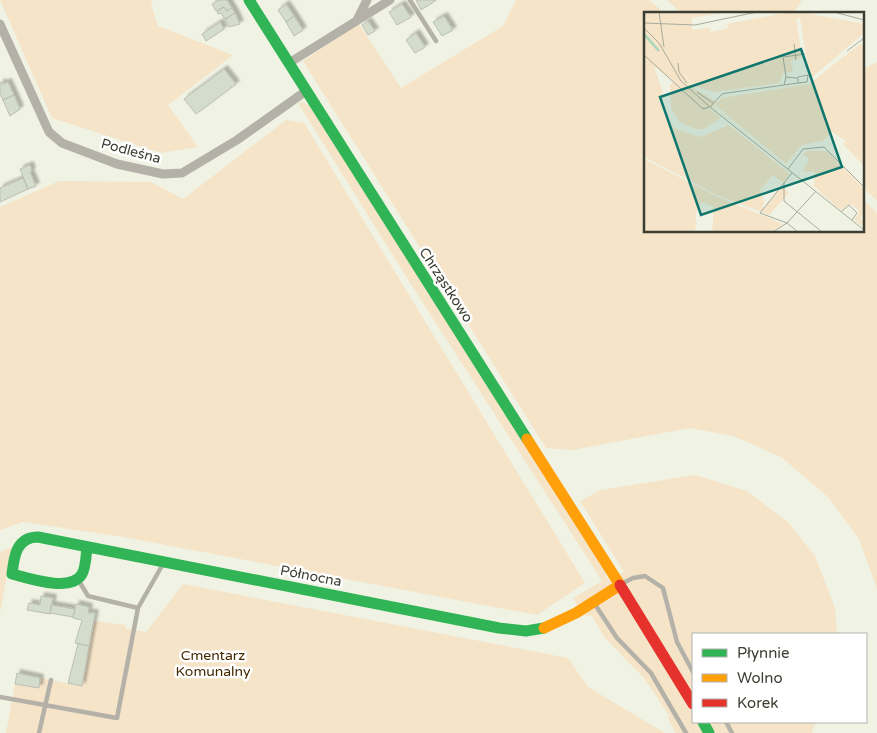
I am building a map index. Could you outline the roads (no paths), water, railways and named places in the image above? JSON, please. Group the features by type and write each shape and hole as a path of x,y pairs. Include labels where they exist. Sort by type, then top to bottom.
{"main road":[{"name":"Chrząstkowo","path":"249,0 620,585 692,702"},
{"name":"Północna","path":"78,580 63,584 12,574 16,550 22,541 32,536 514,630 530,631 545,628 620,585"},
{"path":"78,580 82,573 87,547"}],"street":[{"path":"357,21 367,0"},
{"path":"289,63 390,0"},
{"name":"Podleśna","path":"0,24 49,132 62,144 140,171 163,174 182,173 237,140 306,91"}],"lane":[{"path":"410,0 436,41"},
{"path":"0,697 117,718 138,608 165,562"},
{"path":"620,585 633,578 645,576 663,588 677,642 692,670"},
{"path":"78,580 88,596 98,600 138,608"},
{"path":"593,602 617,638 651,673 686,733"},
{"path":"39,733 51,680"}],"park label":[{"name":"Cmentarz Komunalny","path":"213,664"}]}
